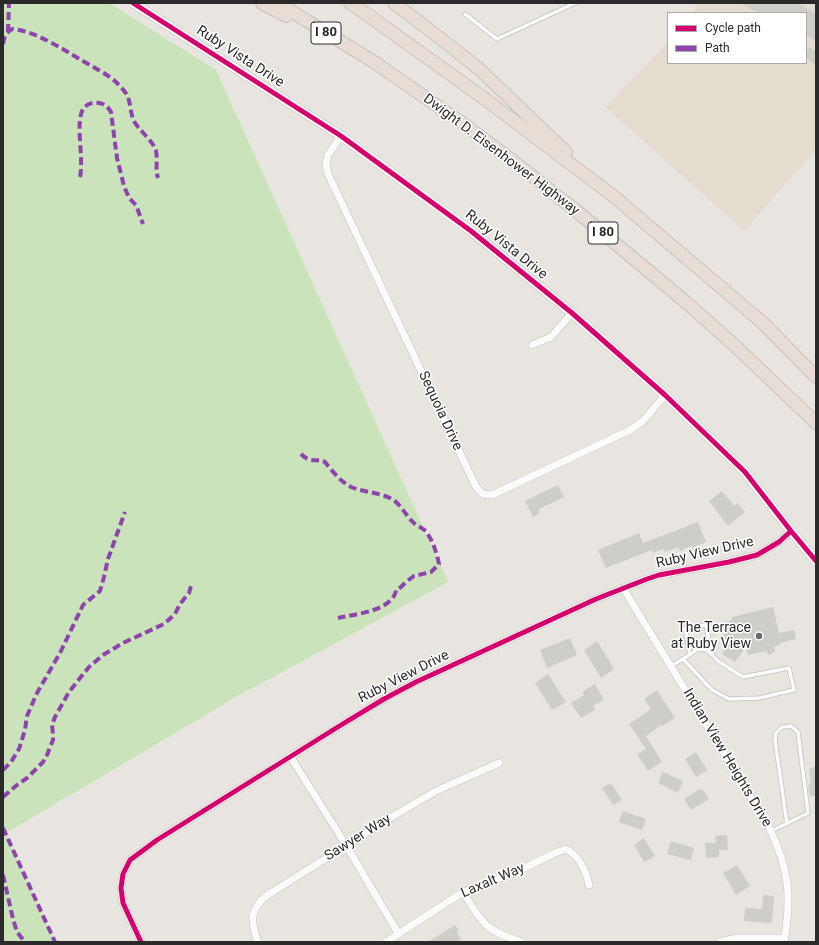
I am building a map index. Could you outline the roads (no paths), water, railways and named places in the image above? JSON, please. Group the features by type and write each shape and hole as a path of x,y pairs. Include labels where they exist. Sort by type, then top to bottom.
{"highway":[{"path":"262,3 374,62"},
{"name":"Dwight D. Eisenhower Highway","path":"278,3 374,62 514,161 698,312 816,424"},
{"name":"I 80","path":"350,3 485,99 612,195 763,323 816,377"},
{"path":"394,3 478,68 612,195"}],"street":[{"name":"Ruby Vista Drive","path":"133,3 341,136 471,231 572,313 665,395 745,472 816,561"},
{"name":"Sequoia Drive","path":"341,136 328,155 326,164 328,174 476,488 483,494 492,495 630,430 643,421 665,395"},
{"path":"532,345 551,337 572,313"},
{"name":"Ruby View Drive","path":"141,942 123,903 121,888 123,874 130,860 158,840 290,756 341,724 416,682 596,599 659,575 729,562 757,555 778,542 791,531"},
{"name":"Indian View Heights Drive","path":"623,588 771,831 782,857 786,874 789,905 785,940"},
{"path":"290,756 346,845 398,933"},
{"name":"Sawyer Way","path":"258,942 253,928 252,918 255,909 261,900 266,896 346,845 436,791 499,763"},
{"name":"Laxalt Way","path":"386,942 463,892 516,872 566,848 572,852 582,865 589,884"},
{"path":"463,892 481,919 491,929 504,937 522,942"},
{"path":"720,942 736,938 785,940"}],"lane":[{"path":"465,14 498,39 575,3"},
{"path":"690,655 685,628 706,625 712,655"},
{"path":"671,666 698,650 706,650 718,662 743,677 789,668 794,690 759,698 728,699 712,690 683,659"},
{"path":"771,831 787,824 808,813 798,732 791,726 782,727 776,732 775,740 787,824"}],"place":[{"name":"The Terrace at Ruby View","path":"759,636"}]}
